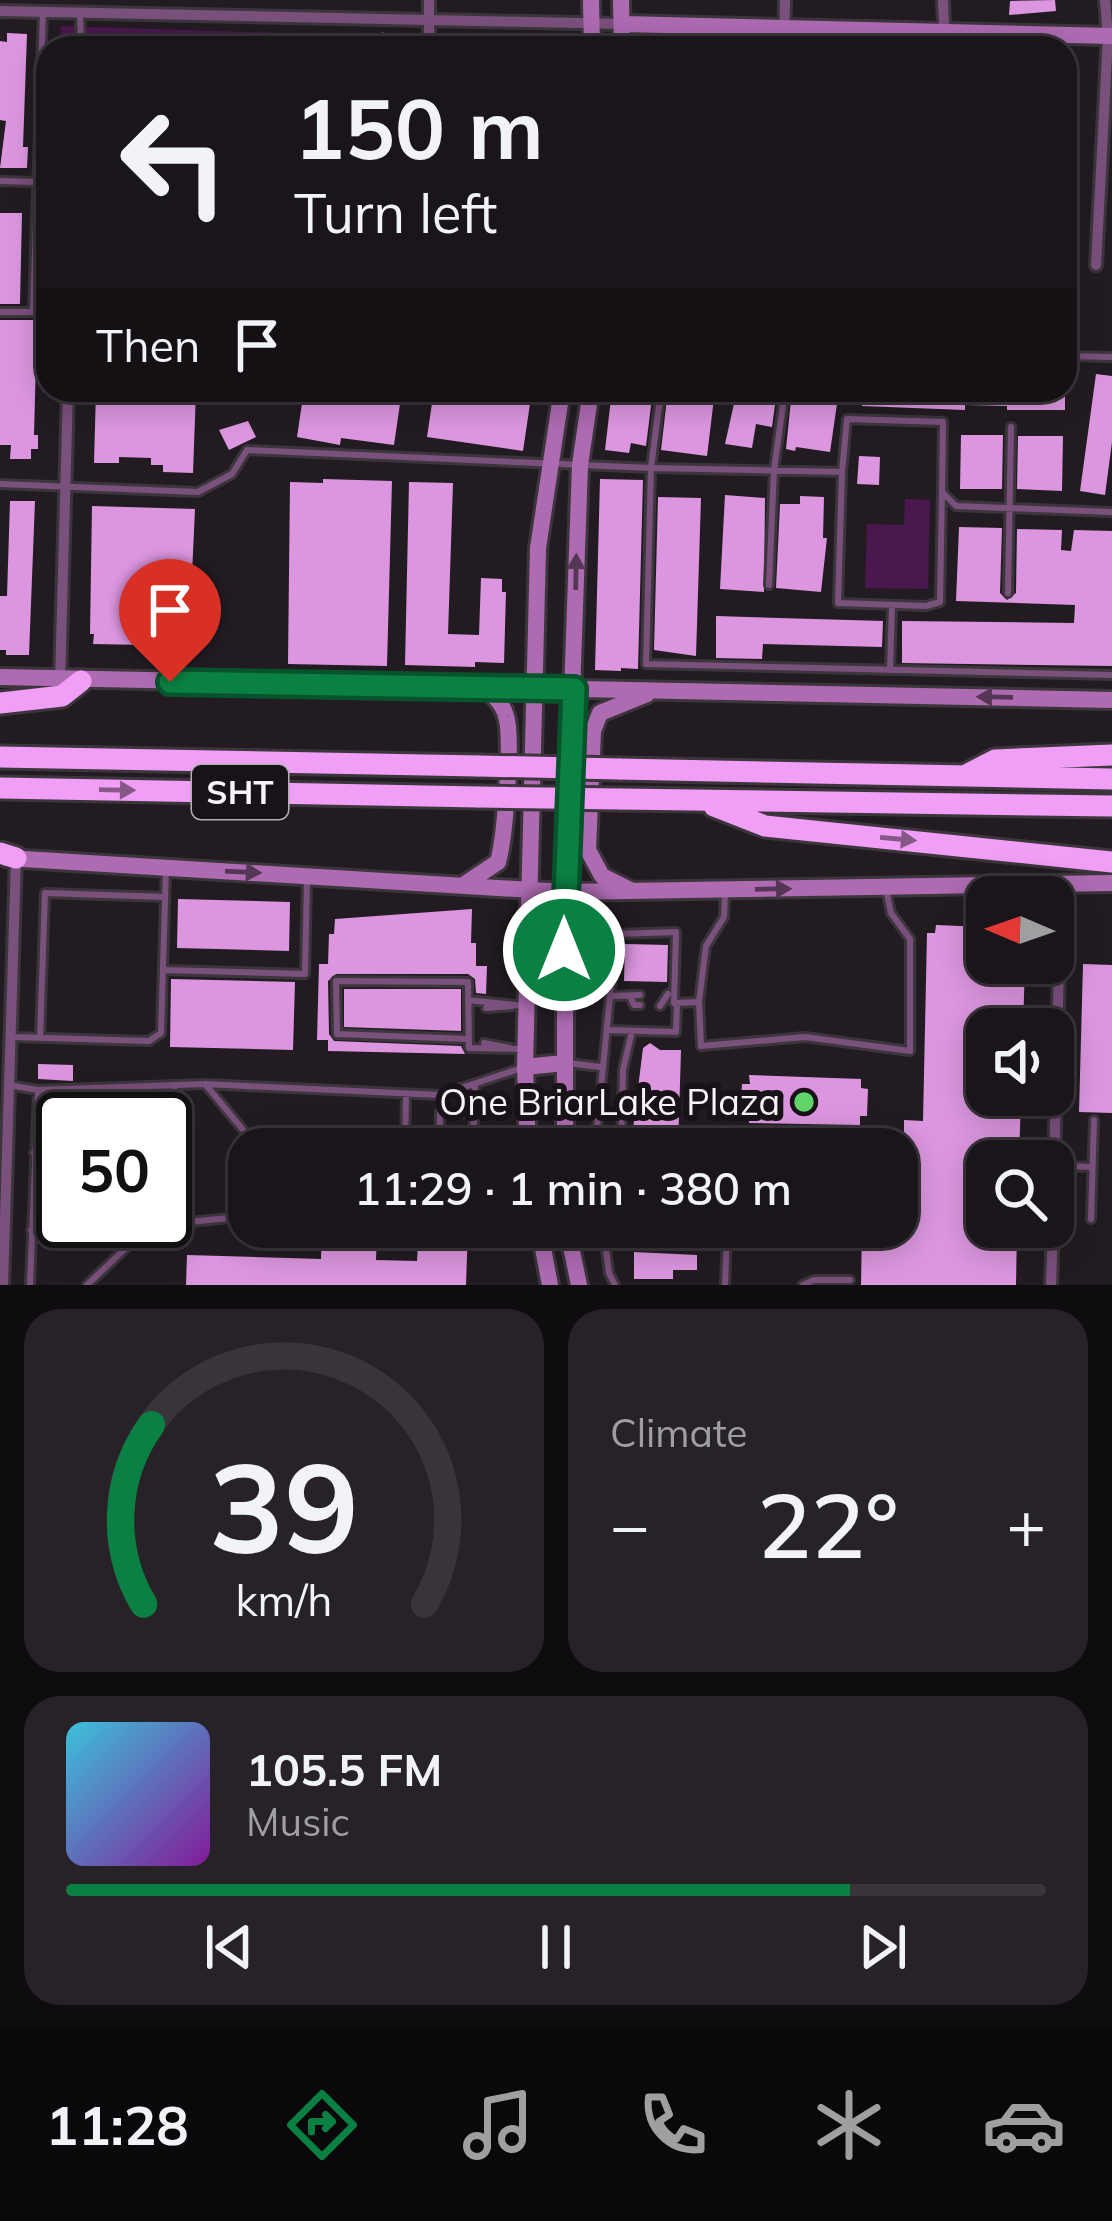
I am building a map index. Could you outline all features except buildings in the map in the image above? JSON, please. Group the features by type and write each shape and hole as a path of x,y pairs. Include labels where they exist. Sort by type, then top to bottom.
{"highway":[{"path":"0,703 62,696 70,681"},
{"path":"965,776 995,760 1112,755"},
{"name":"SHT","path":"0,757 1112,779"},
{"name":"SHT","path":"0,788 1112,806"},
{"path":"703,801 765,826 1112,862"}],"main road":[{"path":"591,0 592,36"},
{"path":"621,0 622,36"},
{"path":"622,24 892,36"},
{"path":"1077,37 1110,36"},
{"path":"526,1128 521,1006 530,891 538,548 560,402"},
{"path":"565,1128 565,892 580,465 589,402"},
{"path":"0,677 1112,700"},
{"path":"464,885 498,862 506,834 508,722 501,703 482,686"},
{"path":"633,892 602,876 588,850 593,730 601,713 654,692"},
{"path":"5,856 530,891 966,884"},
{"path":"1074,882 1112,883"},
{"path":"521,1055 564,1063"},
{"path":"542,1248 550,1285"},
{"path":"571,1248 579,1285"}],"street":[{"path":"203,0 203,16"},
{"path":"429,0 429,36"},
{"path":"785,0 785,36"},
{"path":"943,0 945,36"},
{"path":"1096,265 1110,36 1106,0"},
{"path":"0,11 622,24"},
{"path":"68,402 70,681"},
{"path":"3,1285 9,1037 5,969 14,892 5,856"},
{"path":"1055,1140 1058,984"},
{"path":"1051,1285 1052,1248"}],"lane":[{"path":"43,36 44,12"},
{"path":"80,13 81,36"},
{"path":"0,181 36,182"},
{"path":"0,311 33,312 36,234"},
{"path":"1077,356 1112,357"},
{"path":"659,402 651,468 646,664 1112,675"},
{"path":"769,585 774,470 783,402"},
{"path":"847,419 944,422 942,492 940,602 926,606 838,603 847,419"},
{"path":"1008,593 1011,427"},
{"path":"0,484 198,492 232,474 247,450 842,472"},
{"path":"942,492 956,506 1112,512"},
{"path":"890,670 892,605"},
{"path":"9,1037 149,1041 161,1033 166,867"},
{"path":"163,970 305,974 308,876"},
{"path":"725,890 724,917 706,946 699,1002 701,1046 805,1037 910,1051 910,939 891,913 885,886"},
{"path":"0,892 14,892"},
{"path":"40,1037 45,893 165,897"},
{"path":"596,1128 616,934 676,932 670,996 676,1032 608,1030"},
{"path":"466,1039 339,1035 339,980 468,982 466,1039 471,1050 521,1055"},
{"path":"630,995 634,1005 640,1005"},
{"path":"611,996 640,995"},
{"path":"670,996 699,1002"},
{"path":"660,1006 670,996"},
{"path":"468,1000 521,1006"},
{"path":"485,1008 521,1006"},
{"path":"622,1128 623,1070 632,1030"},
{"path":"484,1043 521,1055"},
{"path":"8,1085 38,1090 205,1084 440,1094 502,1072 521,1055"},
{"path":"564,1063 600,1066"},
{"path":"205,1084 242,1128"},
{"path":"173,1085 173,1092"},
{"path":"474,1128 475,1085"},
{"path":"30,1285 38,1090"},
{"path":"405,1128 406,1094"},
{"path":"440,1128 440,1112 474,1113"},
{"path":"1091,1219 1094,1120"},
{"path":"1074,1167 1093,1167"},
{"path":"192,1222 228,1218"},
{"path":"31,1230 36,1230"},
{"path":"87,1285 125,1248"},
{"path":"606,1248 615,1285"},
{"path":"725,1285 727,1248"},
{"path":"803,1285 814,1280 850,1280"}],"path":[{"path":"380,36 399,20"}],"shaded area":[{"path":"61,26 377,36 61,36"},
{"path":"905,499 930,500 928,589 865,588 867,524 904,525"}],"place":[{"name":"One BriarLake Plaza","path":"804,1102"}],"route":[{"path":"170,682 574,689 564,950"}]}
